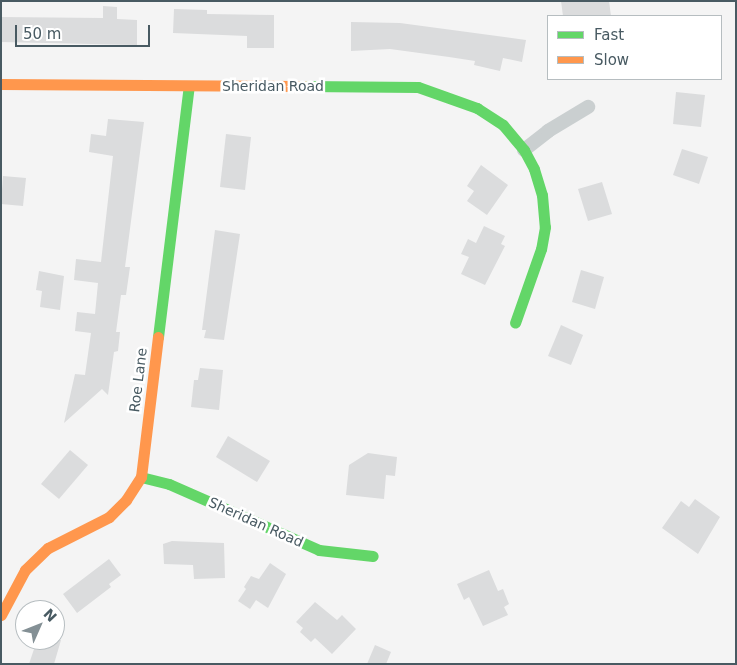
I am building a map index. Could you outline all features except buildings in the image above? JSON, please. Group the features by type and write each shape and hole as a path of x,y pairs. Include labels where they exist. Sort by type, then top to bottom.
{"street":[{"name":"Sheridan Road","path":"1,84 418,87 477,108 503,125 524,150 537,178 545,228 515,323"},
{"name":"Roe Lane","path":"1,615 25,570 48,548 109,517 126,500 141,478 189,86"},
{"path":"524,150 548,130 588,107"},
{"name":"Sheridan Road","path":"141,478 168,484 320,550 373,556"}],"traffic: fast":[{"path":"158,337 189,86"},
{"path":"304,86 418,87 477,108 503,125 524,150 534,169 542,195 545,227 541,249 515,323"},
{"path":"141,477 169,484 319,550 373,556"}],"traffic: slow":[{"path":"1,84 304,86"},
{"path":"1,615 25,570 48,548 109,517 126,500 141,477 158,337"}]}
